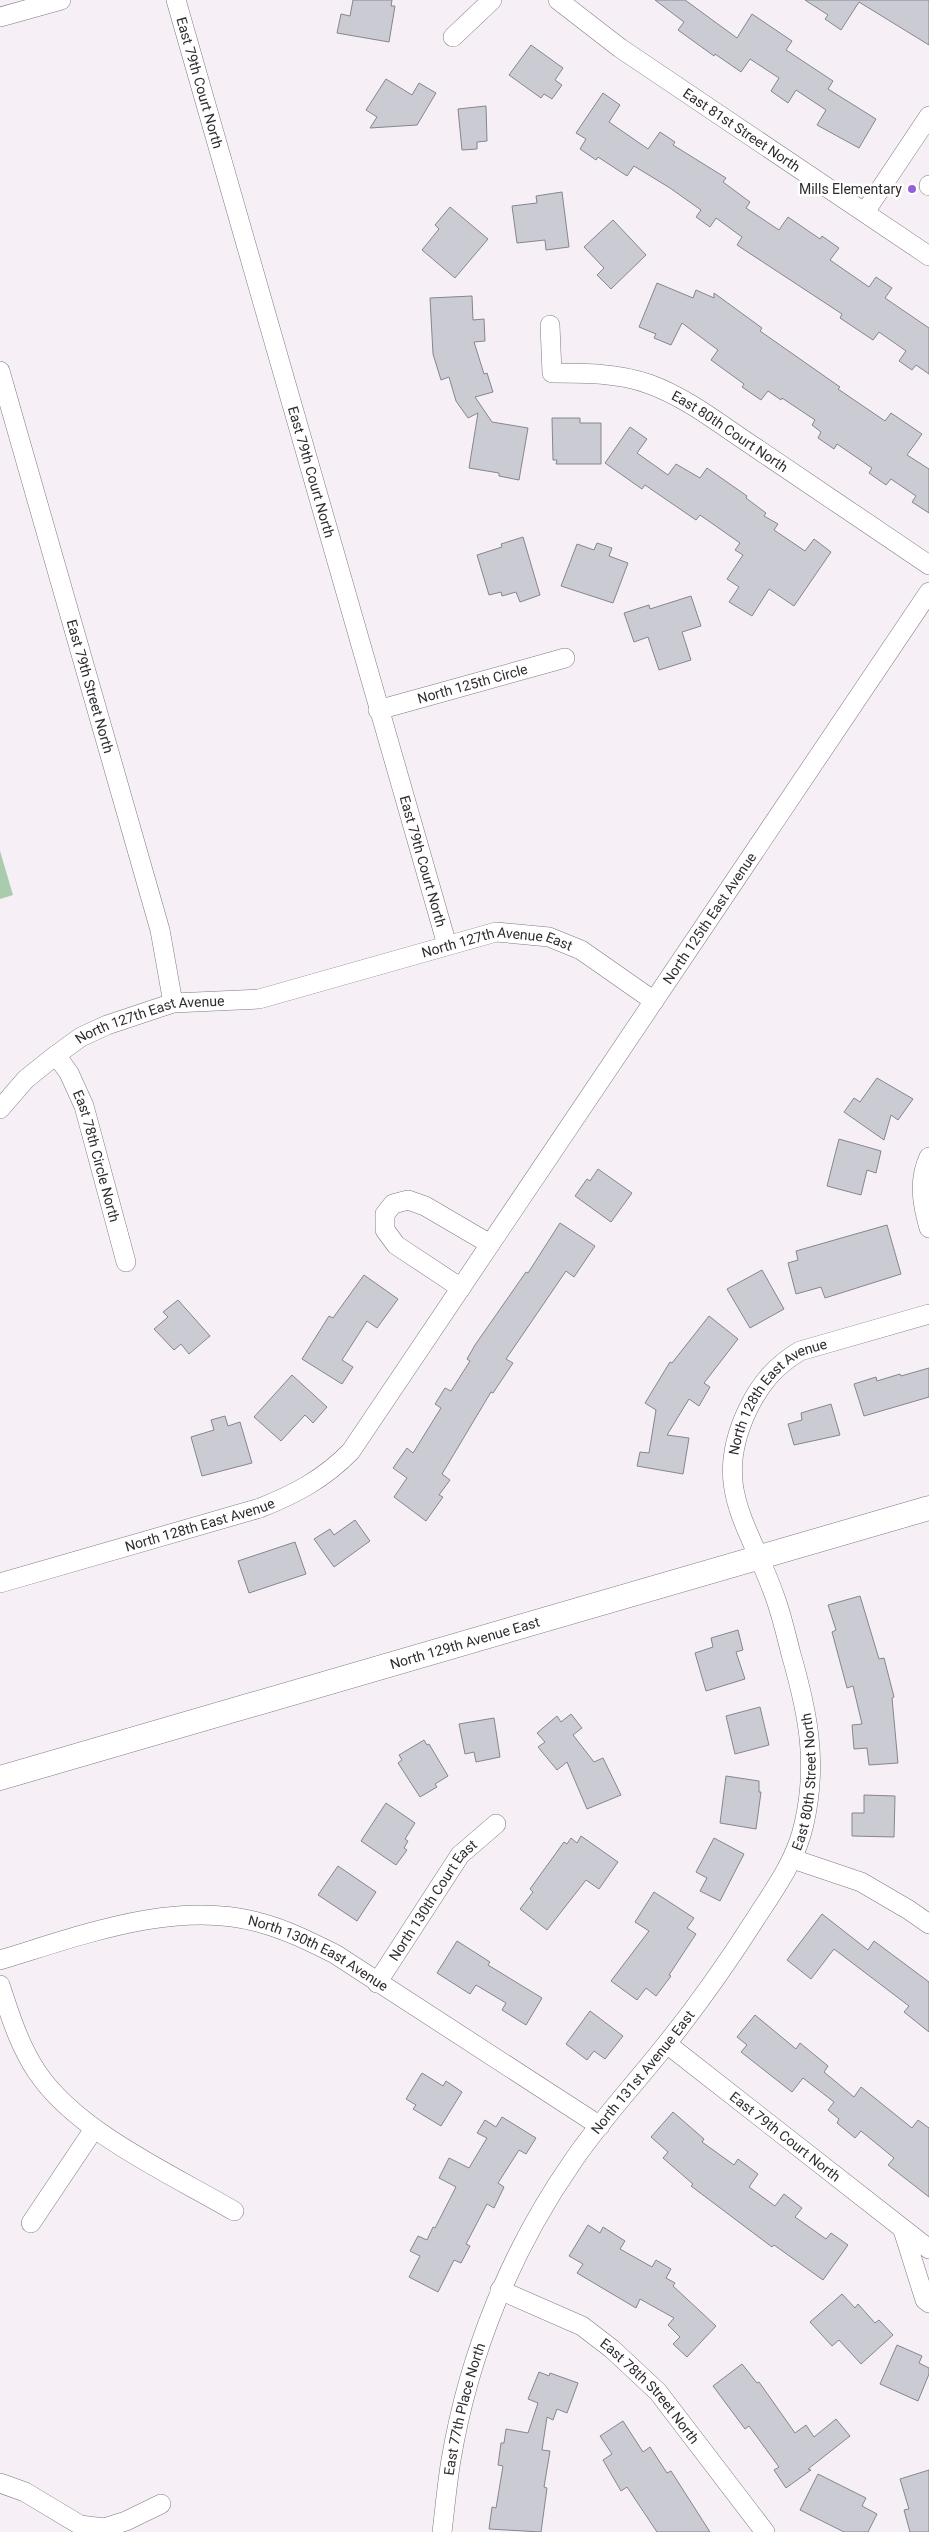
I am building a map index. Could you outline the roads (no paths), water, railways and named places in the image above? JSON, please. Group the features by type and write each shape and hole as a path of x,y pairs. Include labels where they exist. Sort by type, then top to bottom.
{"main road":[{"name":"North 129th Avenue East","path":"1,1775 929,1508"}],"street":[{"path":"0,17 61,0"},
{"name":"East 79th Court North","path":"176,0 378,710 447,945"},
{"path":"453,37 492,0"},
{"name":"East 81st Street North","path":"558,0 620,48 929,256"},
{"path":"865,212 929,118"},
{"name":"East 80th Court North","path":"550,325 552,373 592,373 621,376 650,384 670,393 713,419 929,565"},
{"name":"East 79th Street North","path":"0,371 160,930 173,1003"},
{"name":"North 125th East Avenue","path":"370,1422 929,592"},
{"name":"North 125th Circle","path":"378,710 565,658"},
{"name":"North 127th Avenue East","path":"326,981 496,932 549,937 581,950 654,1001"},
{"name":"North 127th East Avenue","path":"0,1109 26,1079 56,1055 81,1038 107,1025 173,1003 259,999 326,981"},
{"name":"East 78th Circle North","path":"56,1055 69,1073 84,1106 126,1262"},
{"path":"929,1157 922,1178 924,1210 929,1228"},
{"path":"461,1288 396,1245 385,1230 385,1214 393,1204 408,1200 425,1206 490,1244"},
{"name":"North 128th East Avenue","path":"758,1558 741,1520 733,1492 732,1473 735,1440 756,1392 767,1377 784,1360 800,1351 929,1314"},
{"name":"North 128th East Avenue","path":"0,1583 260,1508 292,1496 335,1468 351,1451 370,1422"},
{"name":"East 80th Street North","path":"758,1558 776,1602 805,1704 809,1728 811,1788 804,1826 793,1859 861,1882 929,1924"},
{"name":"North 130th Court East","path":"378,1983 460,1855 496,1824"},
{"name":"North 131st Avenue East","path":"500,2290 535,2218 574,2159 667,2044 727,1963 793,1859"},
{"name":"North 130th East Avenue","path":"0,1960 130,1921 178,1916 219,1916 259,1922 300,1937 335,1954 600,2126"},
{"path":"0,1985 20,2042 37,2072 57,2098 94,2129 234,2211"},
{"name":"East 79th Court North","path":"667,2044 929,2249"},
{"path":"31,2222 94,2129"},
{"path":"903,2230 925,2300 929,2303"},
{"name":"East 77th Place North","path":"442,2532 451,2457 472,2371 500,2290"},
{"name":"East 78th Street North","path":"500,2290 582,2326 638,2372 658,2392 765,2532"},
{"path":"0,2483 25,2492 80,2525 104,2528 160,2504"}],"place":[{"name":"Mills Elementary","path":"912,189"}]}
